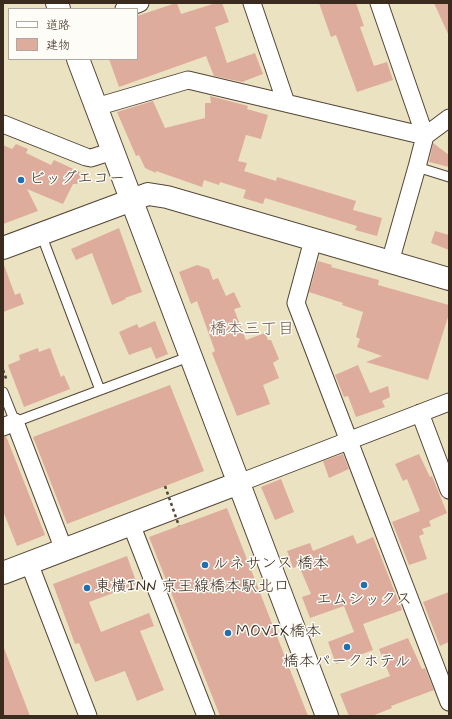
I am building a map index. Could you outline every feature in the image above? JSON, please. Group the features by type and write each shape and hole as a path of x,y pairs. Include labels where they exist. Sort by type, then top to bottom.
{"street":[{"path":"127,8 140,3"},
{"path":"252,3 286,103"},
{"path":"378,3 425,136 390,262"},
{"path":"78,60 327,716"},
{"path":"96,107 188,80 425,136"},
{"path":"425,136 449,118"},
{"path":"3,124 86,158 91,158 112,151"},
{"path":"3,248 148,194 167,197 449,279"},
{"path":"313,240 296,302 449,702"},
{"path":"3,573 449,402"},
{"path":"420,413 449,490"},
{"path":"9,425 64,550"},
{"path":"131,524 206,716"},
{"path":"29,563 88,716"}],"lane":[{"path":"417,167 449,177"},
{"path":"41,234 100,390"},
{"path":"3,392 9,425 191,356"}],"path":[{"path":"164,486 179,526"},
{"path":"166,497 173,494"},
{"path":"174,522 181,519"}],"building":[{"path":"176,3 181,14 216,3 222,3 229,22 215,27 227,63 255,53 263,74 242,82 214,76 206,56 119,87 109,60 138,60 138,16"},
{"path":"319,3 356,3 364,26 360,27 374,66 387,62 393,80 357,92 336,35 331,37"},
{"path":"434,3 449,3 449,36"},
{"path":"210,96 248,106 247,109 268,115 261,139 246,135 238,161 247,163 244,171 276,181 277,177 356,201 353,210 382,218 377,236 355,230 357,226 265,198 263,204 243,198 246,190 220,182 219,185 204,180 202,187 156,171 156,173 145,168 139,155 136,156 117,112 153,101 165,128 205,118 205,103 211,103"},
{"path":"433,143 449,155 449,167 429,162"},
{"name":"ビッグエコー","path":"16,144 28,149 26,153 51,165 54,160 82,173 77,184 73,184 63,204 27,189 38,211 3,224 3,145 12,149"},
{"path":"119,228 142,292 125,298 126,299 112,305 92,253 76,260 71,249"},
{"path":"435,231 449,235 449,250 431,243"},
{"path":"318,261 332,265 331,267 379,280 378,285 449,305 449,314 428,380 366,362 382,356 357,347 360,339 356,337 363,312 342,305 343,303 309,292"},
{"path":"4,265 15,295 20,293 24,304 3,312"},
{"path":"197,265 209,269 213,280 218,278 226,296 234,292 241,307 234,309 246,340 265,333 268,340 271,340 279,359 273,363 279,378 263,385 270,404 237,416 212,353 215,351 197,301 191,304 179,272"},
{"path":"155,321 168,354 156,359 151,347 129,355 119,332 137,324 139,328"},
{"path":"38,348 39,352 50,348 61,377 64,375 70,389 24,407 8,365 20,360 19,355"},
{"path":"358,365 370,393 388,386 390,397 382,401 385,407 356,417 348,396 344,397 335,375"},
{"path":"170,385 204,471 67,524 33,437"},
{"path":"6,436 45,535 17,546 3,511 3,437"},
{"path":"343,454 349,469 329,478 323,461"},
{"path":"419,454 430,477 432,476 447,513 429,521 431,526 422,529 424,534 419,536 427,559 409,565 392,522 420,511 407,479 403,481 395,464"},
{"path":"281,479 294,512 275,520 261,487"},
{"path":"227,508 308,716 220,716 149,537"},
{"path":"353,535 357,544 373,537 402,610 363,624 373,650 336,664 328,642 354,632 344,606 310,618 302,597 311,594 299,566 293,568 287,551 310,543 313,551"},
{"path":"127,556 137,584 89,602 101,632 149,613 154,626 140,631 164,690 137,701 125,671 95,682 79,643 75,644 53,584"},
{"path":"449,592 449,642 440,646 423,602"},
{"path":"408,638 422,669 425,668 434,690 391,706 392,708 372,716 349,716 340,694 390,676 379,649"},
{"path":"4,648 30,716 3,716"}],"place":[{"name":"ビッグエコー","path":"21,180"},
{"name":"ルネサンス 橋本","path":"205,565"},
{"name":"エムシックス","path":"364,585"},
{"name":"東横INN 京王線橋本駅北口","path":"87,588"},
{"name":"MOVIX橋本","path":"228,633"},
{"name":"橋本パークホテル","path":"347,647"}],"district":[{"name":"橋本三丁目","path":"252,330"}]}
